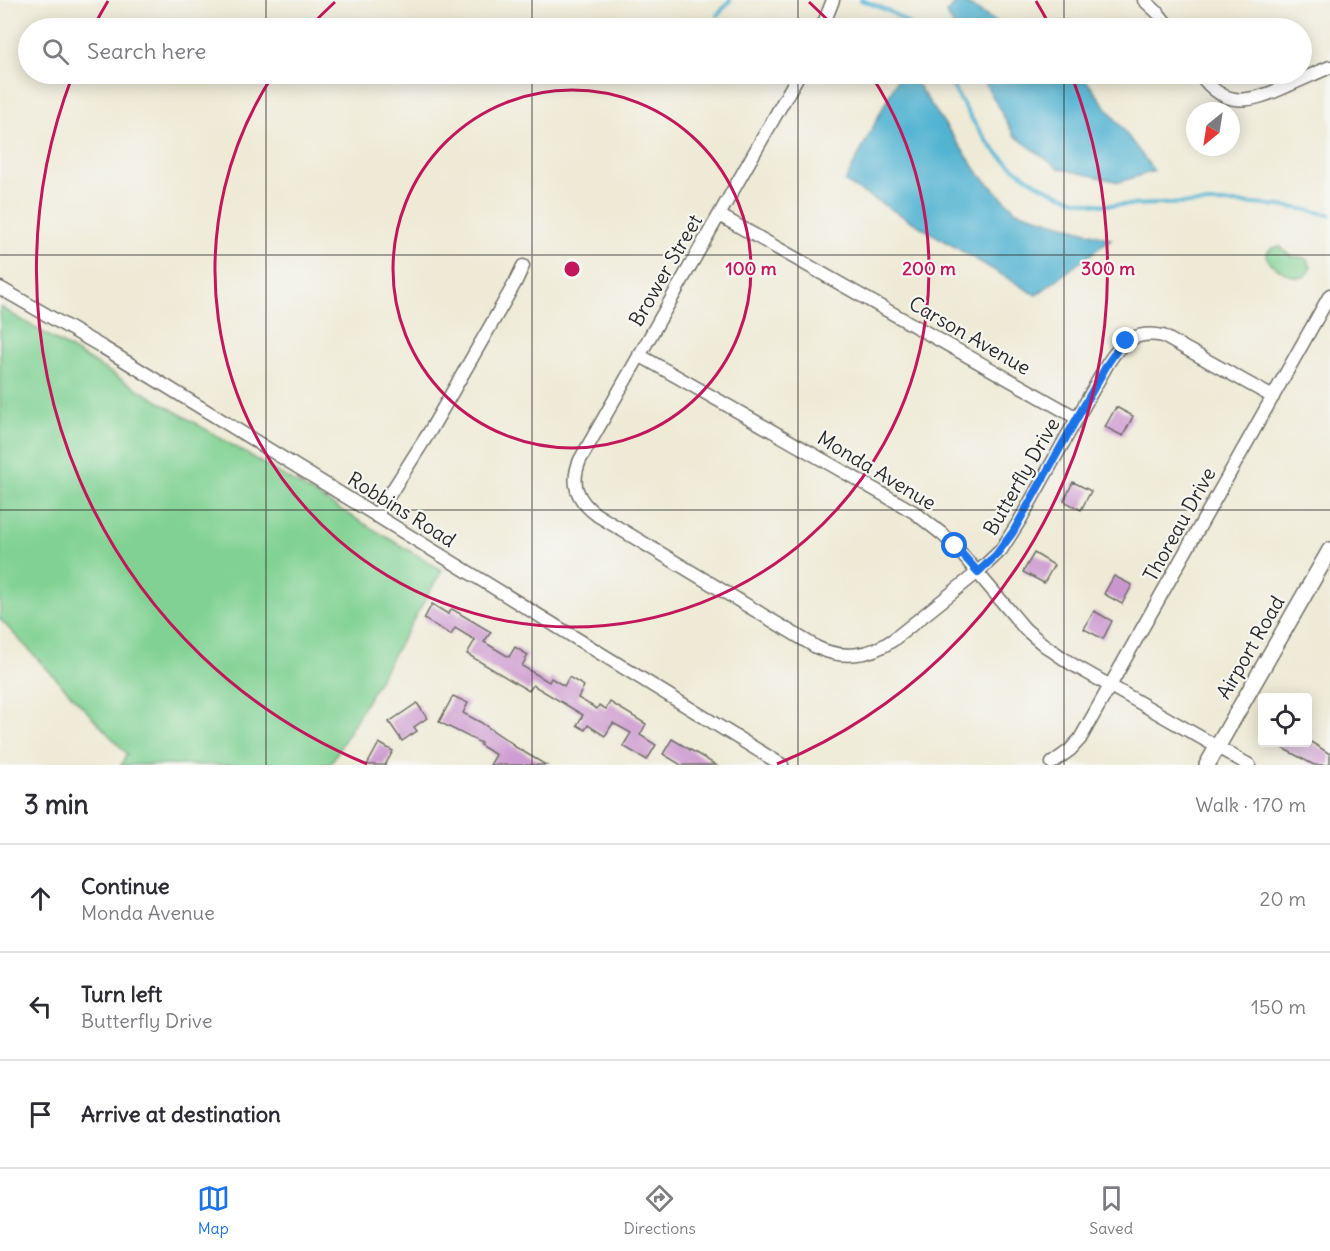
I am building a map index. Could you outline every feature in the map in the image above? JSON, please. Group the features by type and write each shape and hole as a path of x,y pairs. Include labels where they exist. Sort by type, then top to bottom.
{"main road":[{"name":"Airport Road","path":"1207,765 1330,550"}],"street":[{"path":"826,18 833,0"},
{"path":"1144,0 1162,18"},
{"path":"1312,75 1330,67"},
{"name":"Brower Street","path":"576,489 576,473 582,456 792,84"},
{"path":"1208,84 1222,95 1237,100 1246,100 1268,95 1292,84"},
{"name":"Carson Avenue","path":"719,215 1077,418"},
{"path":"376,516 430,431 523,266"},
{"name":"Robbins Road","path":"0,288 114,354 782,765"},
{"name":"Thoreau Drive","path":"1052,763 1078,742 1330,295"},
{"name":"Butterfly Drive","path":"576,489 584,503 597,515 816,647 832,653 857,655 873,651 893,640 996,555 1013,532 1117,350 1128,339 1146,334 1159,334 1172,339 1273,397"},
{"name":"Monda Avenue","path":"639,355 914,512 948,539 1031,634 1062,658 1249,765"}],"green space":[{"path":"1275,247 1281,247 1293,257 1306,259 1311,267 1308,273 1298,278 1270,263 1267,254"},
{"path":"0,307 442,570 330,765 121,765 127,754 0,619"}],"water":[{"path":"961,0 990,18 949,18 946,13"},
{"path":"895,84 917,84 979,174 1016,211 1111,239 1036,295 845,182"},
{"path":"986,84 1089,84 1154,171 1119,182 1058,168 1014,135"}],"building":[{"path":"1116,407 1133,416 1123,436 1105,427"},
{"path":"1073,482 1091,491 1081,510 1064,501"},
{"path":"1034,553 1054,565 1044,583 1023,572"},
{"path":"1114,576 1132,585 1122,604 1104,594"},
{"path":"432,604 448,614 452,609 491,632 484,642 509,657 515,647 528,655 522,666 549,682 551,678 564,686 569,677 584,686 578,698 597,709 599,705 606,709 610,702 646,724 640,735 656,745 647,760 623,746 631,733 613,723 605,736 588,725 585,730 577,725 583,715 533,685 529,691 467,654 475,640 455,628 451,635 424,619"},
{"path":"1094,611 1112,621 1103,639 1084,629"},
{"path":"453,696 468,703 463,713 546,765 490,765 496,755 480,745 481,743 439,722"},
{"path":"417,703 427,718 414,727 417,731 402,741 389,722"},
{"path":"672,739 716,765 681,765 663,754"},
{"path":"379,743 393,751 385,765 367,765"},
{"path":"1312,743 1330,754 1330,765 1314,765 1280,747 1312,747"}],"waterway":[{"path":"718,15 730,0"},
{"path":"861,0 889,11 900,18"},
{"path":"951,84 981,133 1005,161 1036,182 1069,198 1105,205 1246,203 1274,205 1330,215"}],"route":[{"path":"955,546 978,572 999,553 1108,363 1126,341"}]}
